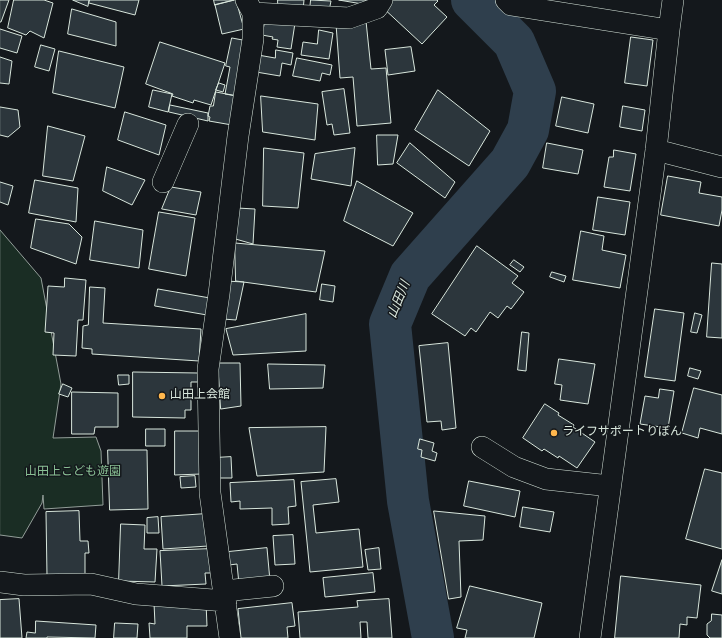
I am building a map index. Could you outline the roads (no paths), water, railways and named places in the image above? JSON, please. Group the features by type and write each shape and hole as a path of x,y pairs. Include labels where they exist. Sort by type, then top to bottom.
{"street":[{"path":"230,638 210,493 208,369 219,294 238,136 253,39 249,6 349,18 377,8 382,0"},
{"path":"506,0 511,5 668,30"},
{"path":"590,638 656,150 668,30 673,0"},
{"path":"162,182 188,124"},
{"path":"656,150 722,167"},
{"path":"482,447 514,467 546,479 610,486"},
{"path":"0,582 24,585 90,584 136,594 225,596 273,586"}],"waterway":[{"name":"山田川","path":"433,638 408,501 390,324 410,276 510,163 528,130 535,91 514,42 472,0"}],"place":[{"name":"山田上会館","path":"162,396"},
{"name":"ライフサポートりぼん","path":"554,433"}],"park label":[{"name":"山田上こども遊園","path":"73,473"}]}
